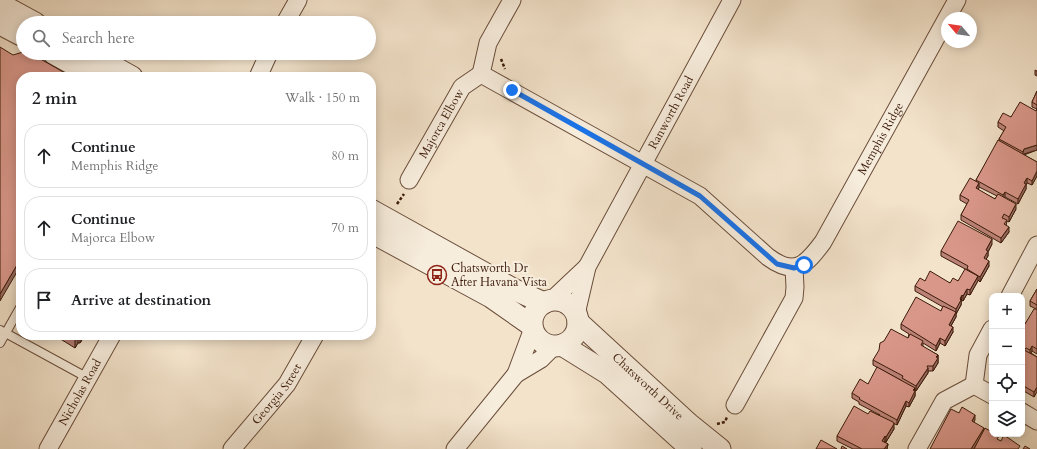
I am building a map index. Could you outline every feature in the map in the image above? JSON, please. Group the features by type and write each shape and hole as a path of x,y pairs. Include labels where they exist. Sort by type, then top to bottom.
{"street":[{"path":"289,16 298,0"},
{"path":"512,0 488,43 482,74 700,196 777,264 794,268 796,287 794,298 735,405"},
{"name":"Ranworth Road","path":"577,318 587,267 732,0"},
{"name":"Memphis Ridge","path":"794,268 808,261 823,242 956,0"},
{"path":"0,4 22,16"},
{"path":"0,24 16,32"},
{"path":"66,60 87,72"},
{"path":"102,60 123,72"},
{"path":"254,72 263,65"},
{"name":"Majorca Elbow","path":"409,180 462,87 482,74"},
{"path":"377,222 513,289 548,301 566,303 577,318 574,336 516,374 455,449"},
{"path":"377,222 491,296 532,328 540,342 558,346"},
{"path":"1012,293 1037,245"},
{"name":"Ranworth Road","path":"548,301 587,267"},
{"path":"516,374 532,328 535,311 548,301"},
{"name":"Chatsworth Drive","path":"577,318 604,348 713,447"},
{"path":"974,385 978,355 989,335"},
{"name":"Nicholas Road","path":"48,449 109,340"},
{"name":"Georgia Street","path":"232,449 287,384 312,340"},
{"name":"Chatsworth Drive","path":"558,346 607,373 691,449"},
{"path":"974,385 989,393"},
{"path":"917,449 944,401 974,385"},
{"path":"1025,414 1037,421"}],"lane":[{"path":"0,343 3,331 16,313"},
{"path":"3,331 16,338"},
{"path":"19,340 88,378"}],"path":[{"path":"499,51 506,73"},
{"path":"377,222 398,203 404,194 409,180"},
{"path":"716,424 725,422 735,405"}],"building":[{"path":"0,47 13,55 16,54 16,60 42,60 63,72 16,72 16,267 0,294"},
{"path":"1037,91 1037,105 1032,102"},
{"path":"1020,102 1036,111 1037,109 1037,145 1024,149 1023,152 999,139 1006,127 998,122 1003,113 1011,117"},
{"path":"998,140 1037,162 1037,171 1032,181 1027,178 1024,183 1026,184 1018,199 1005,192 1003,195 976,180"},
{"path":"970,178 979,183 976,188 995,199 998,194 1016,204 1009,217 1004,214 1002,218 1007,220 1004,224 1009,227 1001,238 961,215 969,200 960,195"},
{"path":"958,221 992,239 986,250 988,251 984,258 989,261 980,277 967,269 968,266 941,251"},
{"path":"965,269 978,276 970,290 967,289 963,296 962,295 956,309 915,286 920,278 925,281 930,271 950,283 953,278 958,281"},
{"path":"1037,289 1037,305 1030,301"},
{"path":"916,297 941,311 943,306 956,312 949,325 953,327 945,341 940,338 936,346 901,324"},
{"path":"1034,309 1037,309 1037,349 1032,346 1030,350 1025,349 1025,324"},
{"path":"891,329 908,338 910,334 923,341 921,345 938,355 936,357 938,358 933,366 927,366 928,368 916,386 902,378 903,376 873,360 879,350 880,343 884,341"},
{"path":"1025,351 1037,357 1037,387 1034,392 1025,387"},
{"path":"877,367 915,388 909,403 906,401 897,420 859,399 860,398 852,393 860,379 868,384"},
{"path":"854,406 868,414 870,411 893,422 894,424 882,441 888,444 884,449 862,449 837,436"},
{"path":"962,407 975,415 972,421 984,428 971,449 930,449 951,409 959,413"},
{"path":"985,428 989,430 989,437 998,437 997,439 1001,441 1003,437 1007,437 1020,446 1018,449 974,449"},
{"path":"821,440 837,449 816,449"},
{"path":"1025,446 1030,449 1023,449"}],"place":[{"name":"Chatsworth Dr After Havana Vista","path":"437,275"}],"route":[{"path":"512,90 700,196 777,264 794,268 804,265"}]}
